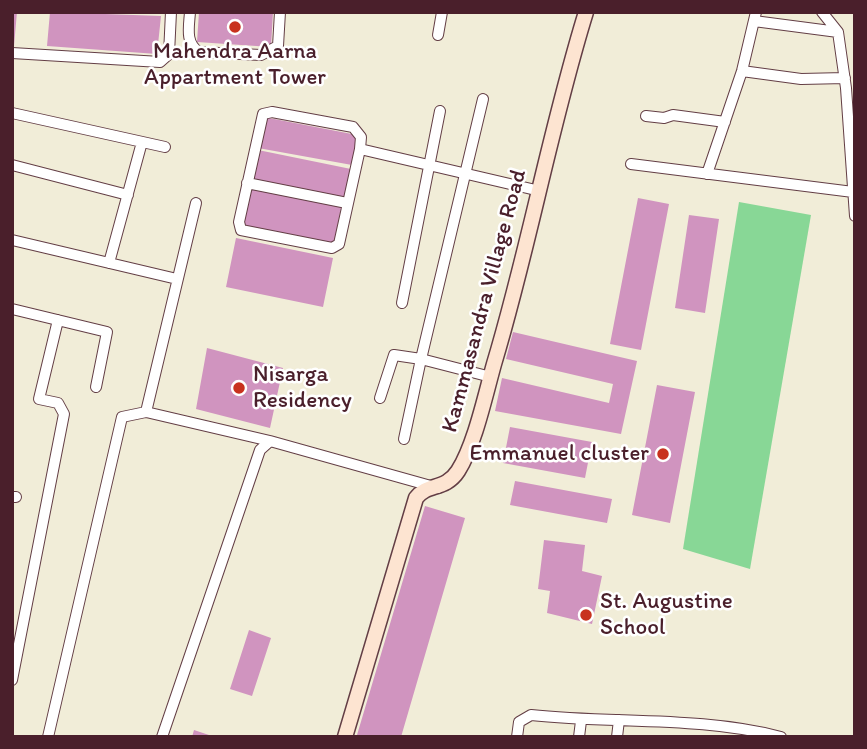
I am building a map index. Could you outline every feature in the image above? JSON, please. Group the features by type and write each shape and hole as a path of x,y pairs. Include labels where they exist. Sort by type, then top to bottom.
{"street":[{"path":"12,52 160,62 166,60 169,54 171,12"},
{"path":"190,12 189,40 193,48 199,51 261,55 278,46 280,12"},
{"path":"438,35 442,12"},
{"name":"Kammasandra Village Road","path":"345,737 413,506 424,490 438,488 453,478 464,460 491,377 540,191 562,94 586,12"},
{"path":"822,12 838,33 845,78 855,216"},
{"path":"707,174 742,71 755,16 838,33"},
{"path":"742,71 801,79 845,78"},
{"path":"404,439 483,99"},
{"path":"402,303 440,111"},
{"path":"272,112 353,127 360,137 343,233 339,244 332,248 241,230 239,222 247,183 263,114 272,112"},
{"path":"12,113 165,147"},
{"path":"646,116 673,115 725,122"},
{"path":"110,263 142,142"},
{"path":"360,149 540,191"},
{"path":"631,164 853,192"},
{"path":"12,165 128,194"},
{"path":"247,183 347,203"},
{"path":"146,412 196,203"},
{"path":"12,240 177,279"},
{"path":"12,309 107,332 96,387"},
{"path":"12,680 26,621 64,414 58,403 39,399 58,320"},
{"path":"380,398 394,355 491,377"},
{"path":"48,737 122,417 146,412 270,441 438,488"},
{"path":"162,737 260,450 270,441"},
{"path":"517,737 519,722 531,715 581,721 619,720 751,729 781,737"},
{"path":"617,737 619,720"},
{"path":"579,737 581,721"}],"green space":[{"path":"739,202 811,215 750,569 683,549"}],"building":[{"path":"12,12 17,12 14,46 12,46"},
{"path":"50,12 161,16 157,54 47,46"},
{"name":"Mahendra Aarna Appartment Tower","path":"199,12 273,12 271,47 197,42"},
{"path":"264,117 357,135 352,165 258,148"},
{"path":"258,150 351,169 344,200 252,181"},
{"path":"251,185 342,203 334,243 243,225"},
{"path":"638,198 669,204 641,350 610,344"},
{"path":"689,215 719,219 705,313 675,308"},
{"path":"236,238 333,258 323,307 226,287"},
{"path":"513,332 637,361 621,434 495,411 502,378 609,403 613,384 506,359"},
{"name":"Nisarga Residency","path":"207,348 283,368 270,428 196,409"},
{"name":"Emmanuel cluster","path":"657,385 695,392 670,523 632,515"},
{"path":"510,427 592,442 585,478 503,463"},
{"path":"515,481 612,499 607,523 510,505"},
{"path":"425,506 465,518 401,737 362,737 357,735"},
{"path":"544,540 585,545 582,571 602,576 592,624 547,613 550,591 538,589"},
{"path":"249,630 271,638 252,696 230,689"},
{"path":"194,730 212,736 212,737 192,737"}],"place":[{"name":"Mahendra Aarna Appartment Tower","path":"235,27"},
{"name":"Nisarga Residency","path":"239,388"},
{"name":"Emmanuel cluster","path":"663,454"},
{"name":"St. Augustine School","path":"586,615"}]}
